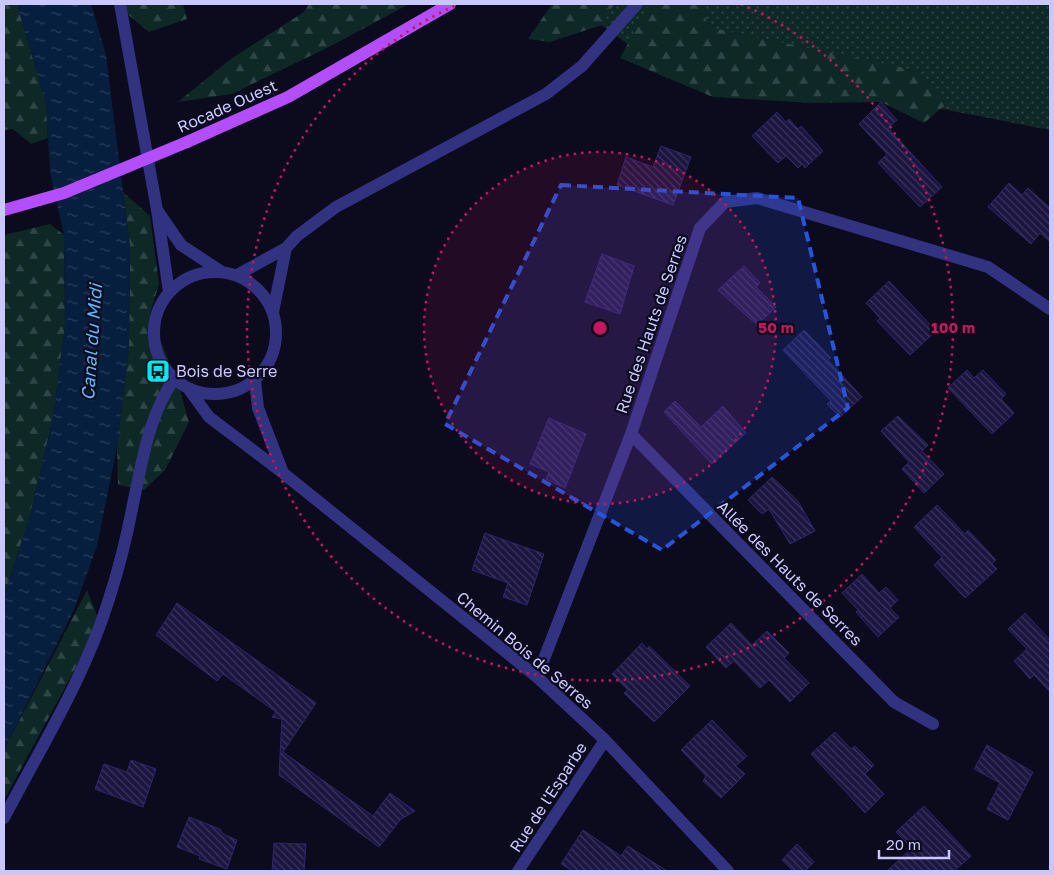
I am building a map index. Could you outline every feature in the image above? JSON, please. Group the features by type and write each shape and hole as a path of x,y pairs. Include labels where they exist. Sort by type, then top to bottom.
{"main road":[{"name":"Rocade Ouest","path":"4,210 64,193 187,142 288,97 450,4"}],"street":[{"path":"120,4 157,210 169,292"},
{"path":"237,276 286,248 297,236 336,206 546,94 582,66 638,4"},
{"name":"Rue des Hauts de Serres","path":"537,677 631,434 700,228 725,202 757,198 988,267 1050,309"},
{"path":"157,210 181,245 222,272"},
{"path":"273,312 286,248"},
{"path":"222,272 237,276 250,283 264,296 273,312 276,330 274,349 267,366 255,380 240,389 222,394 205,394 188,388 174,378 162,364 155,346 154,336 154,327 159,308 169,292 184,280 202,273 222,272"},
{"path":"4,818 81,671 109,600 129,525 150,424 163,395 174,378"},
{"path":"255,380 258,408 283,473"},
{"name":"Chemin Bois de Serres","path":"188,388 209,417 283,473 537,677 605,740 728,871"},
{"name":"Allée des Hauts de Serres","path":"631,434 894,702 933,724"},
{"name":"Rue de l'Esparbe","path":"518,871 605,740"}],"highlighted area":[{"path":"561,185 798,198 848,408 662,550 445,424"}],"green space":[{"path":"4,4 17,4 46,103 48,138 31,144 13,129 4,130"},
{"path":"115,4 183,4 187,19 149,32"},
{"path":"309,4 409,4 331,46 232,94 178,102 232,58 304,12"},
{"path":"552,4 614,4 602,25 550,42 528,39"},
{"path":"573,4 1050,4 1050,130 636,50"},
{"path":"649,4 702,4 708,27 914,70 949,102 924,123 881,102 812,103 713,97 620,58"},
{"path":"123,192 150,216 159,284 150,314 179,387 189,422 165,470 144,490 118,485 117,447 129,347 130,248"},
{"path":"50,224 64,235 65,325 53,418 29,519 4,596 4,235"},
{"path":"87,590 100,623 4,800 4,750"}],"water":[{"name":"Canal du Midi","path":"17,4 91,4 106,55 130,248 129,347 117,447 97,546 73,612 4,750 4,596 29,519 53,418 65,325 64,235 50,172 46,103"}],"building":[{"path":"881,102 897,120 888,128 942,187 920,207 878,163 887,154 859,124"},
{"path":"777,112 786,122 789,119 798,129 801,126 823,151 805,168 802,164 798,168 786,156 778,163 752,136"},
{"path":"661,146 691,157 673,205 617,185 626,157 653,167"},
{"path":"1009,183 1022,195 1028,188 1050,208 1050,242 1040,233 1031,244 988,207"},
{"path":"602,254 634,266 620,314 585,302"},
{"path":"744,266 760,283 756,287 776,307 757,325 718,290"},
{"path":"889,281 936,331 910,355 877,321 880,318 866,303"},
{"path":"804,330 831,358 828,360 862,397 840,417 827,404 831,401 783,350"},
{"path":"967,370 974,378 983,370 1006,394 1001,399 1014,413 992,434 948,388"},
{"path":"675,401 701,427 723,406 746,433 712,464 664,412"},
{"path":"898,416 928,445 922,451 944,474 924,493 902,469 909,462 881,431"},
{"path":"549,418 586,434 565,488 546,479 549,472 530,464"},
{"path":"772,477 798,501 815,531 790,544 769,509 762,514 748,500"},
{"path":"937,505 965,534 968,530 996,560 992,564 997,569 965,598 934,565 942,557 914,527"},
{"path":"485,533 544,554 527,605 503,597 508,583 472,570"},
{"path":"862,574 879,593 886,587 898,600 890,608 899,617 878,637 856,612 858,610 842,593"},
{"path":"177,603 316,703 283,752 373,816 390,793 415,811 401,819 379,847 279,775 282,719 272,717 276,712 223,674 217,681 156,635"},
{"path":"1025,613 1050,640 1050,692 1034,675 1030,679 1014,661 1027,649 1008,629"},
{"path":"731,623 752,645 767,631 789,653 784,658 809,683 790,702 769,680 760,688 734,661 726,668 706,647"},
{"path":"642,643 647,649 649,646 690,686 654,722 624,693 628,690 612,674"},
{"path":"712,720 747,756 736,766 745,774 721,798 703,781 706,776 681,750"},
{"path":"835,732 851,749 855,746 874,765 865,774 884,794 865,813 811,754"},
{"path":"987,745 1033,772 1008,820 987,809 1000,783 974,769"},
{"path":"131,760 156,769 143,807 95,789 104,764 127,772"},
{"path":"924,806 971,856 954,871 887,871 912,848 896,832"},
{"path":"189,817 220,829 223,834 237,840 227,869 199,859 200,856 177,847"},
{"path":"583,830 621,856 628,846 667,871 573,871 561,864"},
{"path":"274,843 306,844 304,871 272,871"},
{"path":"797,844 814,862 805,871 793,871 782,860"}],"place":[{"name":"Bois de Serre","path":"158,371"}]}
